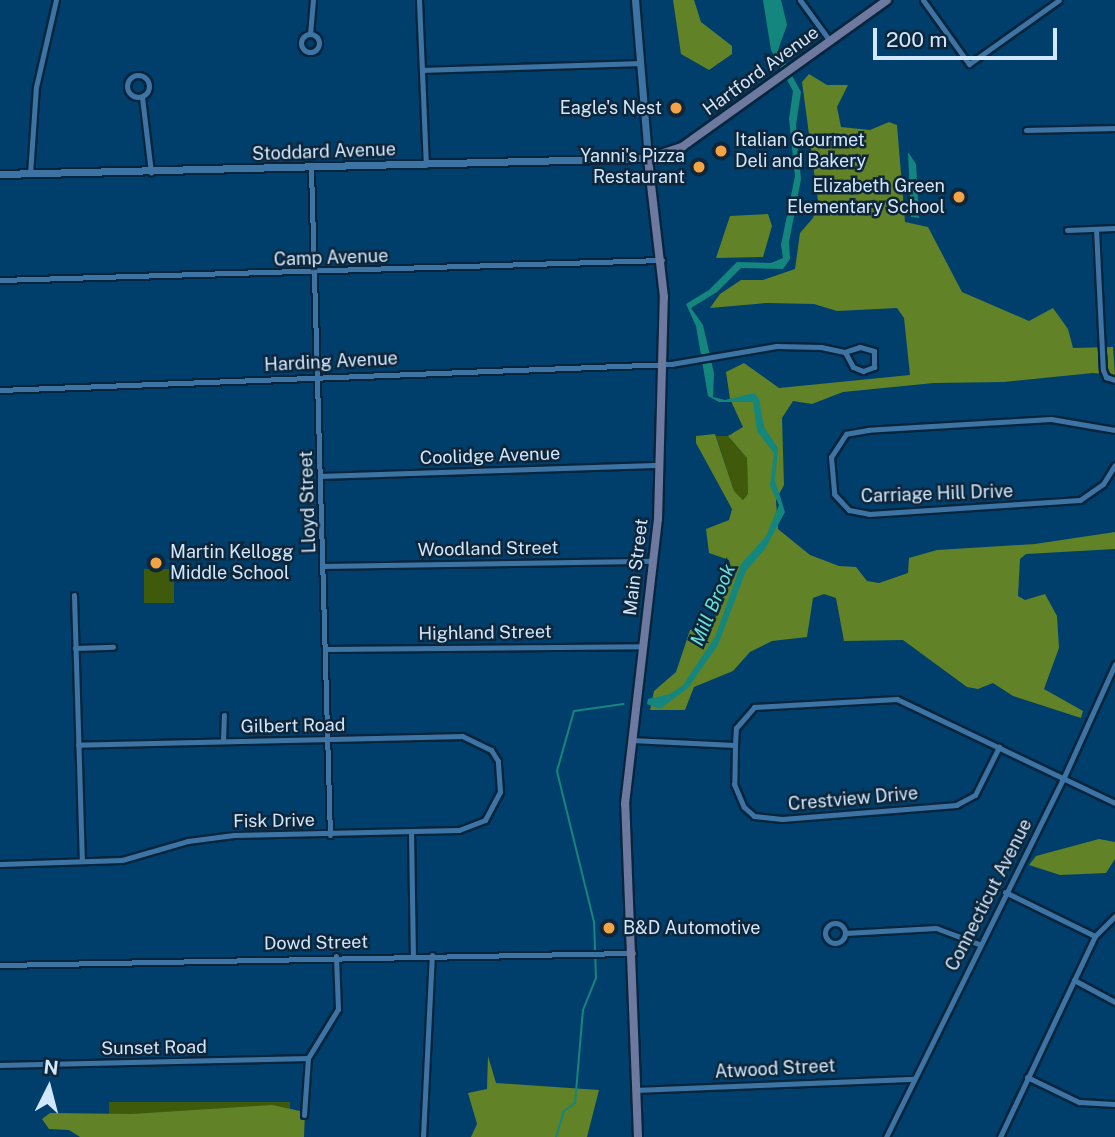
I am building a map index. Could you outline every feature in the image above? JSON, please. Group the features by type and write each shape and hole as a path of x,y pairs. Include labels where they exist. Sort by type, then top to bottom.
{"main road":[{"name":"Hartford Avenue","path":"648,158 682,147 887,0"},
{"name":"Main Street","path":"638,1137 633,953 625,804 652,561 660,465 663,364 662,260 648,158"}],"street":[{"path":"30,173 36,87 56,0"},
{"path":"310,34 313,0"},
{"path":"419,0 426,165"},
{"name":"Main Street","path":"635,0 648,158"},
{"path":"800,0 830,41"},
{"path":"923,0 969,64 1059,0"},
{"path":"422,69 639,63"},
{"path":"142,97 131,95 127,88 134,76 149,83 142,97 151,172"},
{"path":"1026,130 1115,128"},
{"name":"Stoddard Avenue","path":"0,174 311,169 648,158"},
{"name":"Lloyd Street","path":"311,169 327,649 330,835"},
{"path":"1067,230 1115,228"},
{"path":"1096,229 1106,377 1115,380"},
{"name":"Camp Avenue","path":"0,280 316,273 662,260"},
{"name":"Harding Avenue","path":"0,390 317,375 663,364 776,346 821,346 845,352 860,347 874,351 874,367 863,371 853,367 845,352"},
{"name":"Carriage Hill Drive","path":"1115,430 1051,419 868,430 846,434 831,457 834,494 849,510 869,514 1080,500 1104,484 1115,465"},
{"name":"Coolidge Avenue","path":"321,475 660,465"},
{"name":"Woodland Street","path":"324,566 652,561"},
{"path":"74,595 82,861"},
{"name":"Highland Street","path":"327,649 643,646"},
{"path":"75,648 113,647"},
{"name":"Connecticut Avenue","path":"886,1137 979,944 1064,778 1114,666"},
{"path":"631,740 735,745 736,728 754,707 887,698 907,702 1115,803"},
{"path":"223,741 224,715"},
{"name":"Gilbert Road","path":"78,745 462,736 483,743 498,761"},
{"name":"Crestview Drive","path":"735,745 734,784 744,807 754,816 782,819 956,805 975,795 999,747"},
{"name":"Fisk Drive","path":"0,864 121,860 210,837 459,830 485,820 500,792 498,761"},
{"path":"411,832 413,955"},
{"path":"1005,892 1094,936"},
{"path":"999,1137 1094,936 1115,916"},
{"path":"845,933 936,928 979,944"},
{"name":"Dowd Street","path":"0,965 337,956 633,953"},
{"path":"423,1137 432,955"},
{"path":"304,1115 309,1058 338,1009 337,956"},
{"path":"1074,980 1115,1002"},
{"name":"Sunset Road","path":"0,1065 309,1058"},
{"path":"1027,1077 1079,1102 1115,1104"},
{"name":"Atwood Street","path":"637,1090 913,1079"}],"shaded area":[{"path":"673,0 694,0 701,22 732,46 732,54 709,70 681,54"},
{"path":"763,0 781,0 787,25 778,50 801,92 796,125 801,179 789,242 790,259 783,269 741,268 717,292 691,308 703,325 714,373 713,397 725,400 754,393 759,399 764,427 778,448 775,480 785,512 765,549 746,571 718,645 688,688 660,709 647,704 648,699 670,694 683,685 715,637 741,564 766,536 779,505 770,486 774,453 757,431 753,402 719,402 708,396 696,326 686,304 709,290 737,262 771,263 783,258 781,245 795,176 789,119 793,91 771,50"},
{"path":"809,74 827,85 848,85 837,107 841,127 870,130 889,122 897,125 905,222 928,227 962,292 1029,321 1053,308 1068,329 1073,348 1113,347 1115,375 1093,373 1004,382 934,383 843,392 812,404 793,401 782,418 784,485 776,500 778,529 810,555 839,566 856,567 867,581 879,583 908,573 909,558 937,550 1035,544 1115,532 1115,549 1026,554 1020,559 1018,596 1025,600 1045,594 1057,616 1059,648 1044,689 1083,711 1081,718 1013,696 993,683 978,689 967,687 903,640 844,641 836,598 824,594 813,598 807,637 772,641 750,652 733,671 694,687 685,710 650,710 654,691 676,672 690,630 713,621 720,610 731,567 729,560 709,553 706,529 729,520 732,509 696,443 696,436 715,434 734,491 743,500 748,494 747,458 728,436 743,427 730,399 726,372 744,363 779,388 910,375 904,318 897,308 837,311 814,304 766,303 710,308 720,294 741,280 763,280 795,269 800,233 813,218 818,201 802,82"},
{"path":"908,152 916,164 919,218 911,217"},
{"path":"768,214 772,226 763,257 716,258 730,216"},
{"path":"716,436 728,436 747,458 748,494 743,500 734,491"},
{"path":"144,569 174,569 174,603 144,603"},
{"path":"1099,839 1115,842 1115,859 1106,873 1060,875 1029,865 1036,856"},
{"path":"488,1056 496,1083 599,1090 587,1137 471,1137 477,1124 468,1093 487,1089"},
{"path":"109,1102 290,1102 290,1137 109,1137"},
{"path":"272,1105 305,1112 304,1137 80,1137 69,1130 49,1129 42,1119 50,1113 132,1114"}],"waterway":[{"name":"Mill Brook","path":"556,1137 564,1111 575,1103 583,1010 596,978 594,922 557,771 574,711 624,704"}],"place":[{"name":"Eagle's Nest","path":"676,108"},
{"name":"Italian Gourmet Deli and Bakery","path":"721,151"},
{"name":"Yanni's Pizza Restaurant","path":"699,167"},
{"name":"Elizabeth Green Elementary School","path":"959,197"},
{"name":"Martin Kellogg Middle School","path":"156,563"},
{"name":"B&D Automotive","path":"609,928"}]}
